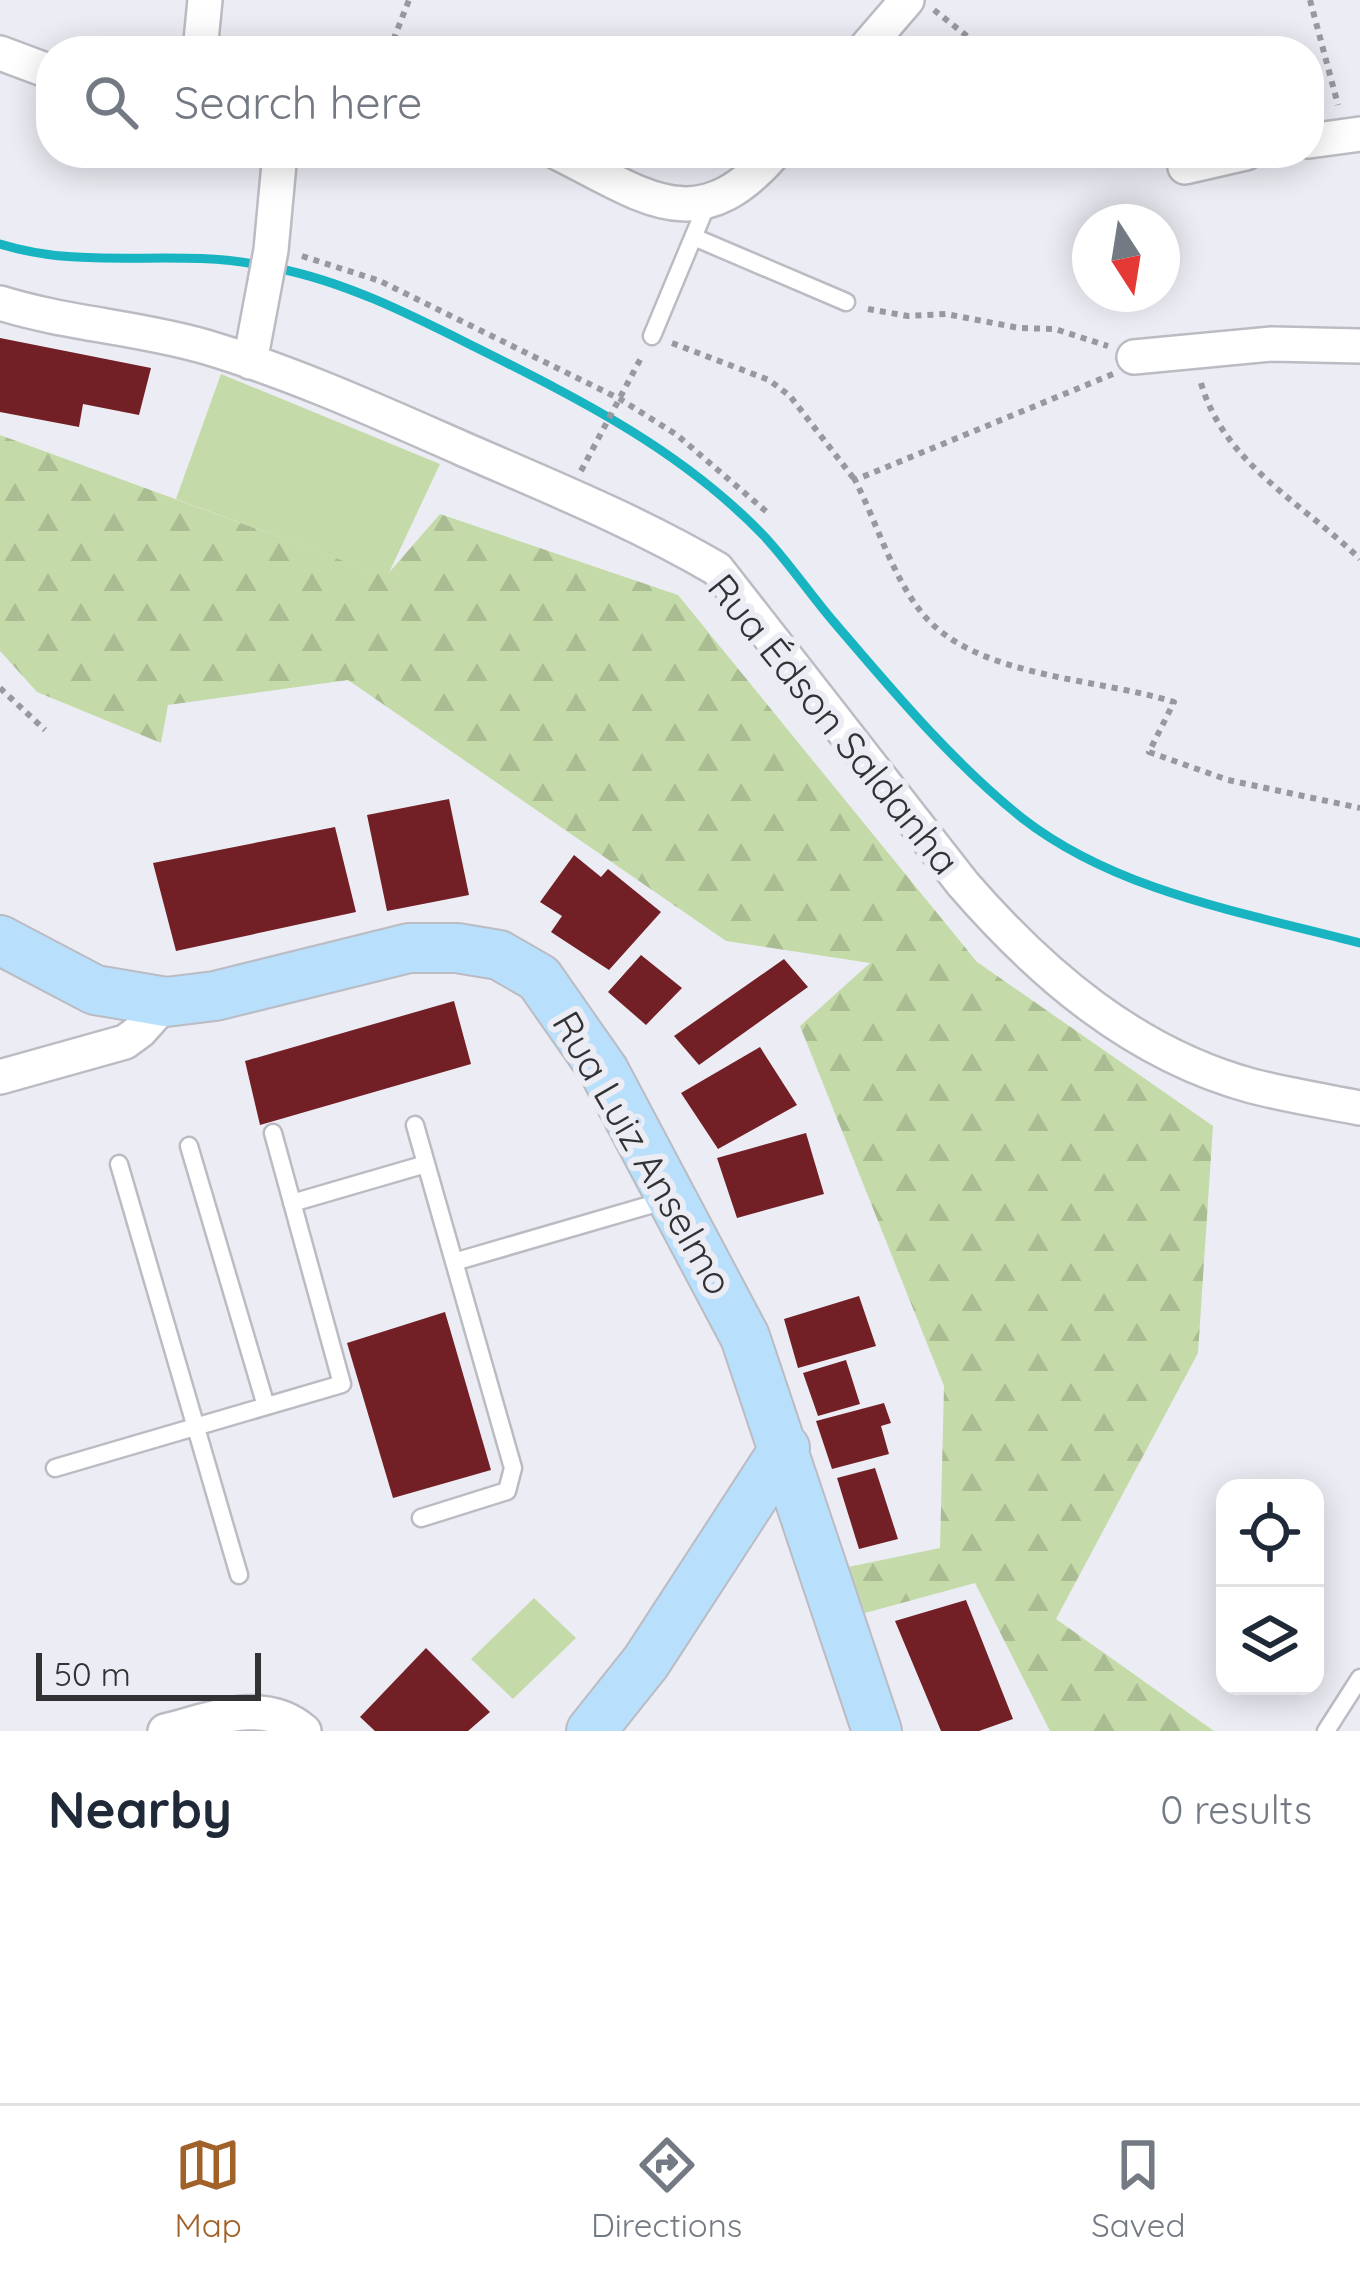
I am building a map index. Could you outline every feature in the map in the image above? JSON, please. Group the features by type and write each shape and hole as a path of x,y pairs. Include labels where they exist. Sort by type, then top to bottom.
{"street":[{"path":"202,36 206,0"},
{"path":"876,36 907,0"},
{"path":"0,53 36,66"},
{"path":"250,362 269,262 278,168"},
{"path":"588,168 640,194 688,206 707,204 742,185 759,168"},
{"name":"Rua Édson Saldanha","path":"0,303 156,335 250,362 568,494 717,569 962,884 1086,1004 1129,1033 1211,1072 1360,1108"},
{"path":"1134,357 1272,344 1360,346"},
{"name":"Rua Luiz Anselmo","path":"0,940 94,990 166,1002 214,996 409,948 457,948 499,955 539,978 604,1071 745,1337 877,1731"},
{"path":"0,1077 124,1042 166,1002"},
{"path":"591,1731 646,1662 784,1448"},
{"path":"165,1731 260,1711 291,1719 304,1731"}],"lane":[{"path":"652,336 707,204"},
{"path":"696,238 846,302"},
{"path":"415,1125 513,1468 507,1491 421,1517"},
{"path":"55,1468 342,1384 273,1133"},
{"path":"189,1145 266,1406"},
{"path":"118,1163 239,1575"},
{"path":"292,1203 426,1164"},
{"path":"454,1262 674,1198"},
{"path":"1326,1731 1360,1678"}],"path":[{"path":"395,36 410,0"},
{"path":"922,0 967,36"},
{"path":"1310,0 1321,36"},
{"path":"1324,44 1353,136"},
{"path":"269,262 329,262 380,281 677,435 768,513"},
{"path":"846,302 908,316 946,314 1019,328 1054,329 1134,357"},
{"path":"568,494 652,336 769,380 790,396 855,480 921,612 948,639 1032,670 1135,690 1174,703 1149,752 1228,780 1360,808"},
{"path":"1192,350 1208,406 1252,468 1360,559"},
{"path":"855,480 1090,386 1134,357"},
{"path":"0,688 45,730"}],"green space":[{"path":"221,374 440,464 387,577 176,499"},
{"path":"0,435 386,576 440,514 678,595 977,962 1213,1126 1198,1353 1056,1619 1214,1731 1050,1731 975,1583 865,1613 848,1567 940,1548 944,1386 800,1026 870,963 726,941 348,680 168,705 161,743 37,692 0,651"},
{"path":"534,1598 576,1638 513,1699 471,1659"}],"building":[{"path":"0,338 151,368 139,415 83,404 79,427 0,412"},
{"path":"449,799 469,895 387,911 367,815"},
{"path":"335,827 356,912 176,951 153,863"},
{"path":"574,855 601,877 608,869 661,912 609,970 551,932 562,916 540,902"},
{"path":"641,955 682,988 646,1025 608,992"},
{"path":"784,959 808,987 699,1065 674,1036"},
{"path":"454,1001 471,1064 260,1125 245,1061"},
{"path":"760,1047 797,1105 718,1149 681,1093"},
{"path":"806,1133 824,1194 737,1218 717,1158"},
{"path":"859,1296 876,1346 798,1368 784,1319"},
{"path":"445,1312 491,1470 393,1498 347,1343"},
{"path":"846,1360 860,1404 818,1416 803,1373"},
{"path":"884,1403 891,1423 881,1426 889,1454 832,1469 816,1421"},
{"path":"875,1468 898,1539 859,1549 837,1478"},
{"path":"966,1600 1013,1719 979,1731 941,1731 895,1621"},
{"path":"426,1648 490,1712 468,1731 375,1731 360,1717"}],"waterway":[{"path":"0,244 65,256 194,258 259,265"},
{"path":"276,268 354,291 453,336 592,408 700,478 765,537 947,749 1022,818 1059,843 1099,865 1184,897 1360,943"}]}
